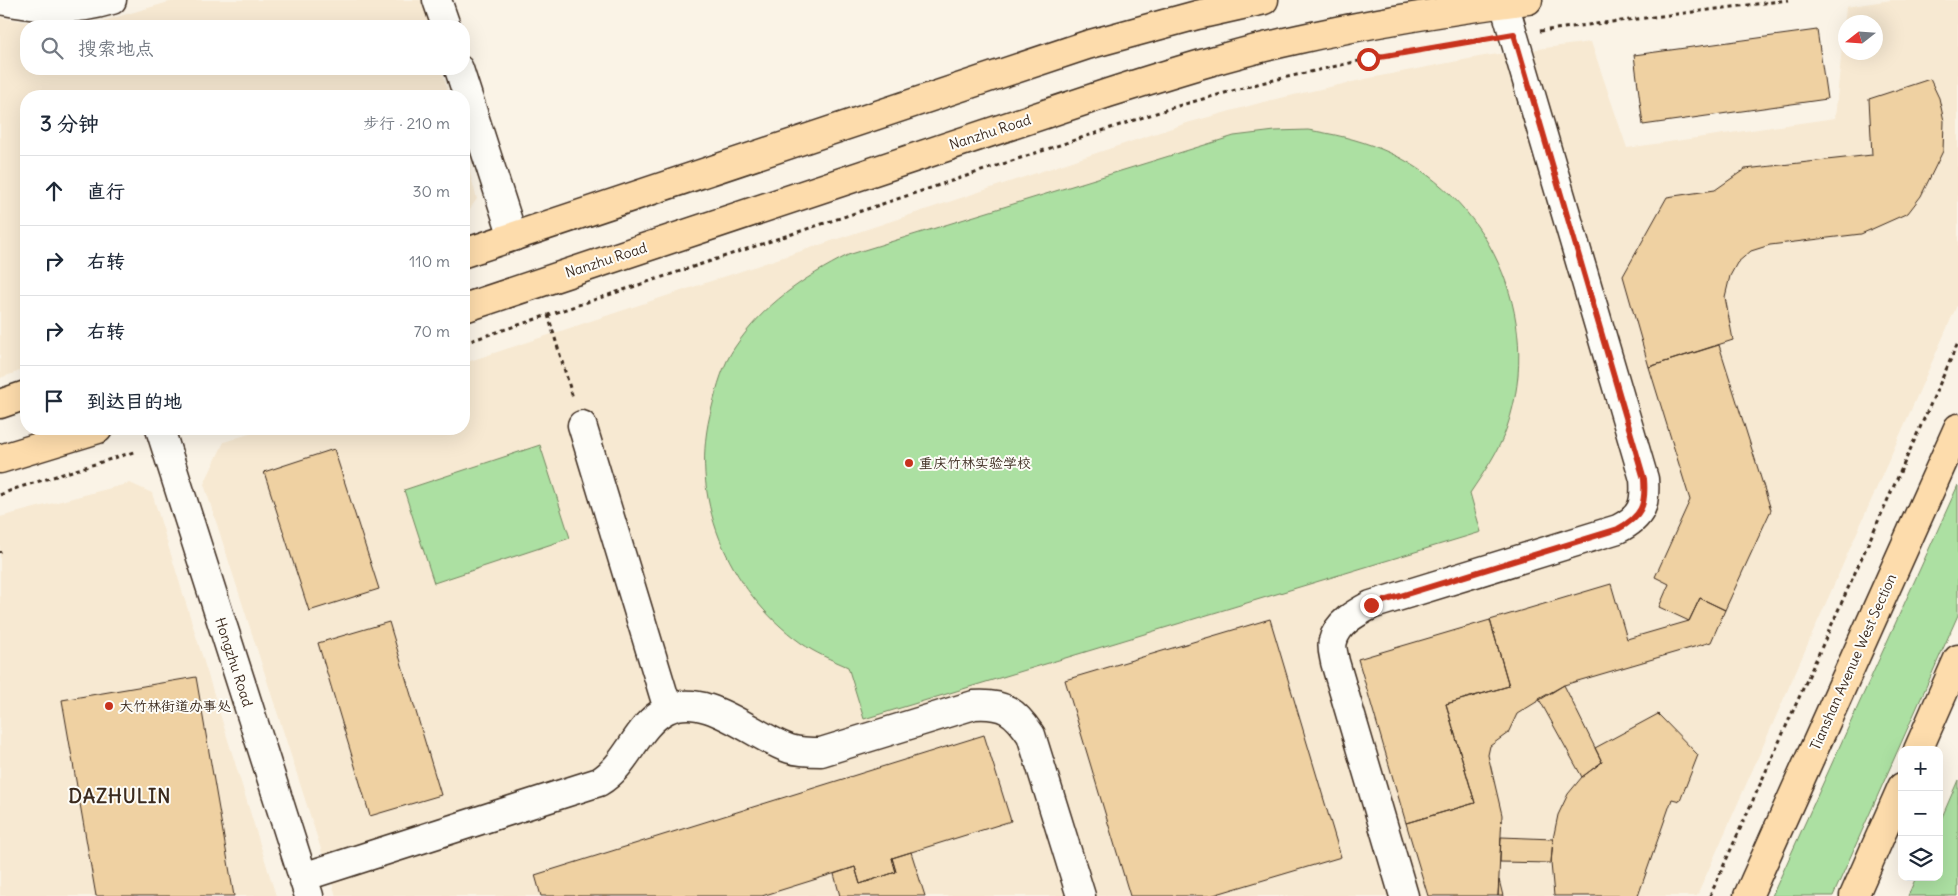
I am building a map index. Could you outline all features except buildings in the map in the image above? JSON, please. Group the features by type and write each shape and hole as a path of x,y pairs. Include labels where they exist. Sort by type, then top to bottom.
{"main road":[{"path":"470,251 1086,45 1197,15 1264,0"},
{"name":"Nanzhu Road","path":"470,306 1108,93 1205,63 1297,39 1403,17 1516,2"},
{"path":"0,404 20,397"},
{"name":"Tianshan Avenue West Section","path":"1748,896 1958,428"},
{"path":"0,460 79,435"},
{"path":"1920,746 1958,660"},
{"path":"1854,896 1900,791"}],"street":[{"path":"7,1 55,10 92,6 112,0"},
{"path":"437,0 444,20"},
{"path":"1404,896 1335,662 1332,642 1341,626 1354,614 1371,605 1618,529 1632,522 1640,513 1644,502 1644,479 1514,34 1516,2"},
{"path":"461,75 466,90"},
{"path":"470,103 513,237"},
{"path":"582,424 668,709"},
{"name":"Hongzhu Road","path":"162,435 306,886"},
{"path":"306,886 599,782 612,774 644,729 655,717 668,709 683,705 698,706 716,711 789,749 804,752 821,752 974,705 992,704 1008,709 1022,721 1031,735 1081,896"}],"path":[{"path":"470,341 1174,107 1261,83 1368,59 1514,34 1789,0"},
{"path":"548,315 582,424"},
{"path":"1710,896 1958,343"},
{"path":"0,496 14,489 141,450"}],"shaded area":[{"path":"176,0 423,0 428,20 106,20"},
{"name":"重庆竹林实验学校","path":"1891,0 1958,0 1958,303 1697,896 336,896 204,484 224,442 246,435 470,435 470,361 1187,123 1267,101 1370,78 1484,56 1591,42 1627,148 1835,118 1841,60 1883,60 1883,15 1845,15 1846,7"},
{"path":"0,17 20,21 20,75 444,75 447,90 20,90 20,371 0,378"},
{"path":"470,173 477,199 470,209"},
{"name":"大竹林街道办事处","path":"130,483 152,493 276,896 0,896 0,517"}],"green space":[{"path":"1308,130 1345,137 1372,145 1419,169 1451,195 1478,227 1498,263 1512,302 1518,344 1517,386 1504,436 1491,461 1470,493 1481,532 864,719 848,667 801,643 775,621 752,596 734,568 719,538 710,506 705,474 706,440 718,384 727,361 746,332 772,305 800,283 848,255 1234,136 1275,131"},
{"path":"540,445 570,538 434,583 404,490"},
{"path":"1958,485 1958,615 1900,746 1898,746 1898,750 1833,896 1772,896"},
{"path":"1958,780 1958,896 1908,896 1914,881 1943,881 1943,815"}],"place":[{"name":"重庆竹林实验学校","path":"909,463"},
{"name":"大竹林街道办事处","path":"109,706"}],"district":[{"name":"DAZHULIN","path":"120,796"}],"route":[{"path":"1368,59 1514,34 1644,479 1645,490 1644,502 1640,513 1632,522 1618,529 1371,605"}]}
